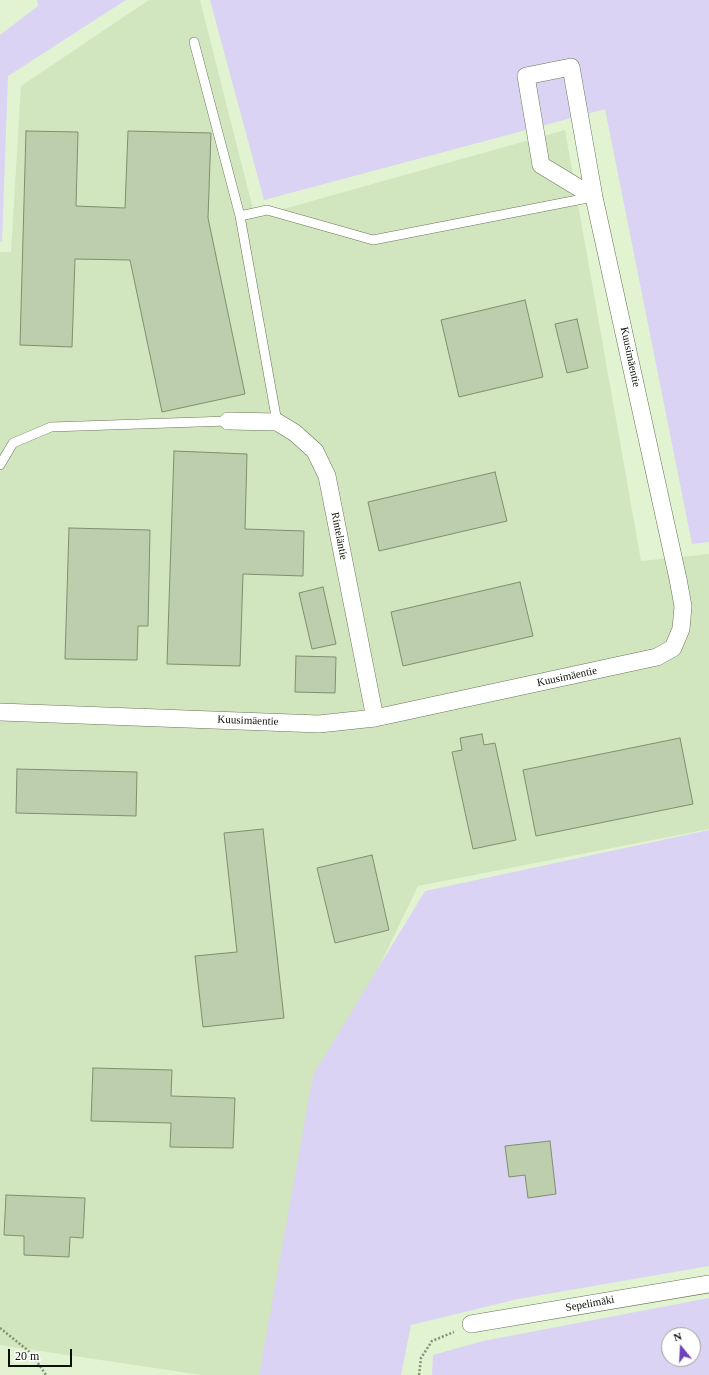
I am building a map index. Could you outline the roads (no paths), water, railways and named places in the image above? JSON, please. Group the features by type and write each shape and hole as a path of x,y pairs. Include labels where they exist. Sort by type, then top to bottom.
{"street":[{"name":"Kuusimäentie","path":"0,712 319,724 375,718 657,657 673,648 681,629 682,606 678,580 594,197 571,67 526,76 540,165 594,197"},
{"path":"228,421 277,422"},
{"name":"Rinteläntie","path":"277,422 295,433 314,451 327,476 375,718"},
{"name":"Sepelimäki","path":"471,1324 709,1284"}],"lane":[{"path":"194,42 240,216 277,422"},
{"path":"240,216 267,210 373,240 594,197"},
{"path":"0,465 13,443 51,427 228,421"}]}
